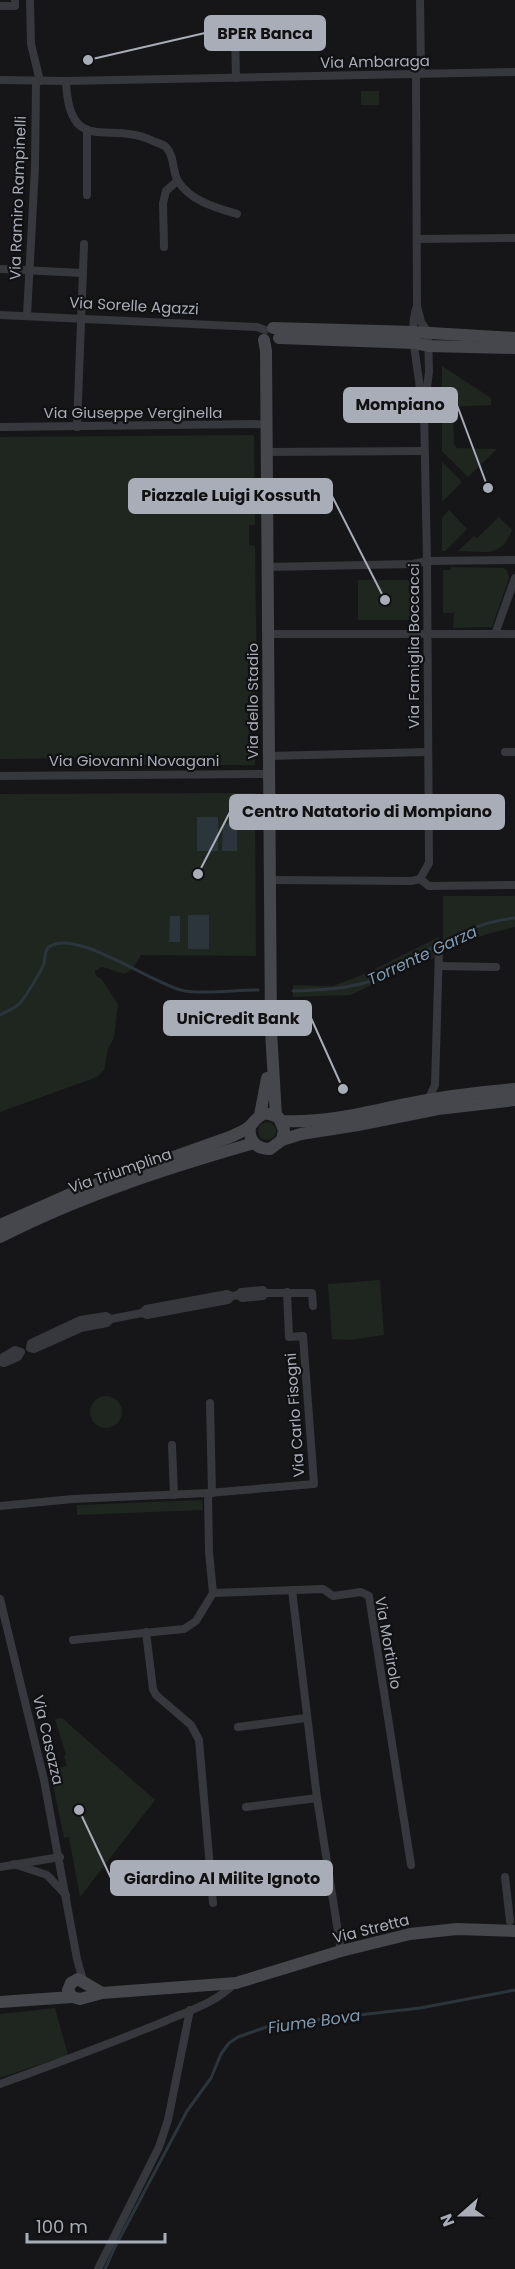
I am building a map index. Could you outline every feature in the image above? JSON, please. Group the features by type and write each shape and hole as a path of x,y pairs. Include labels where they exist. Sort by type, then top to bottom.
{"street":[{"path":"0,6 15,6 15,0"},
{"name":"Via Ramiro Rampinelli","path":"27,316 38,81 31,44 30,0"},
{"name":"Via Famiglia Boccacci","path":"420,0 421,69 416,75 417,306 421,322 428,333 429,384 424,410 429,863 420,879"},
{"path":"235,32 236,78"},
{"name":"Via Ambaraga","path":"0,80 66,81 515,72"},
{"path":"66,81 69,110 75,121 87,130 146,137 166,147 173,160 177,181 194,196 212,206 237,214"},
{"path":"87,130 87,195"},
{"path":"164,247 163,203 166,191 177,181"},
{"path":"417,239 515,238"},
{"path":"77,427 84,244"},
{"path":"0,269 83,273"},
{"name":"Via Famiglia Boccacci","path":"417,306 414,314 415,337 421,404 424,410"},
{"name":"Via Sorelle Agazzi","path":"0,315 257,327 271,338 415,337"},
{"path":"415,337 428,333 515,338"},
{"path":"415,337 428,346 515,348"},
{"name":"Via dello Stadio","path":"271,338 266,424 268,774 271,1051 278,1118"},
{"name":"Via Giuseppe Verginella","path":"0,427 266,424"},
{"path":"266,452 424,451"},
{"path":"267,567 515,560"},
{"path":"495,634 515,578"},
{"path":"267,634 515,634"},
{"path":"268,756 428,752"},
{"name":"Via Giovanni Novagani","path":"0,776 268,774"},
{"path":"269,880 411,881 420,879 429,886 515,885"},
{"path":"428,1100 435,1085 439,949"},
{"path":"439,966 496,967"},
{"name":"Via dello Stadio","path":"260,1115 271,1051"},
{"path":"260,1115 332,1120 428,1100 515,1089"},
{"name":"Via Triumplina","path":"0,1237 35,1219 79,1201 254,1143 259,1147 270,1149 282,1140 301,1134 438,1109 515,1100"},
{"name":"Via Triumplina","path":"0,1226 75,1192 230,1137 250,1126 260,1115"},
{"path":"278,1118 284,1130 282,1140"},
{"path":"250,1126 250,1135 254,1143"},
{"path":"0,1360 4,1363 18,1357 21,1352 30,1347 34,1349 81,1328 107,1323 111,1318 142,1313 147,1315 228,1300 241,1292 263,1290 266,1293 312,1293 313,1306"},
{"name":"Via Carlo Fisogni","path":"0,1506 73,1499 210,1493 314,1484 303,1336 289,1337 287,1292"},
{"path":"73,1640 184,1629 191,1626 213,1593 209,1552 210,1403"},
{"path":"172,1445 174,1494"},
{"name":"Via Mortirolo","path":"292,1590 323,1589 333,1596 361,1592 369,1596 411,1865"},
{"path":"213,1593 292,1590 306,1718 341,1951"},
{"name":"Via Casazza","path":"0,1599 44,1780 60,1857 77,1959 78,1988"},
{"path":"147,1632 153,1689 156,1695 191,1725 199,1740 213,1903"},
{"path":"238,1727 306,1718"},
{"path":"246,1807 317,1798"},
{"path":"0,1867 60,1857"},
{"path":"14,1864 47,1875 66,1896"},
{"name":"Via Stretta","path":"78,1988 102,1993 236,1983 341,1951 410,1934 512,1925 505,1877"},
{"path":"246,1890 329,1879"},
{"name":"Via Stretta","path":"0,2084 113,2042 190,2010 224,1995 236,1983"},
{"path":"0,2002 57,1997 78,1988"},
{"path":"98,2269 159,2147 168,2120 190,2010"}],"shaded area":[{"path":"361,91 379,91 379,105 361,105"},
{"path":"442,366 491,398 491,405 453,407 454,444 457,448 497,449 468,477 442,451"},
{"path":"254,435 255,525 249,525 249,545 255,546 257,697 249,697 249,735 255,735 255,765 95,765 95,758 0,759 0,437"},
{"path":"442,462 462,482 442,502"},
{"path":"449,510 467,529 445,551 442,551 442,518"},
{"path":"499,517 512,530 503,546 484,552 458,551 474,536 477,538"},
{"path":"451,567 507,570 509,578 492,627 453,628 454,613 443,613 443,570 451,570"},
{"path":"358,580 412,580 412,620 358,620"},
{"path":"255,793 256,956 141,955 127,973 101,967 95,971 96,976 102,980 118,1004 114,1038 108,1049 104,1070 97,1077 0,1112 0,794"},
{"path":"197,817 218,817 218,851 197,851"},
{"path":"223,823 237,824 237,851 222,851"},
{"path":"443,896 515,896 515,927 487,934 443,950"},
{"path":"188,915 209,915 209,949 188,949"},
{"path":"170,916 180,916 180,942 169,942"},
{"path":"439,937 438,958 429,959 350,995 293,997 293,985 333,986 369,972"},
{"path":"267,1122 273,1125 276,1131 273,1137 267,1140 261,1137 258,1131 261,1125"},
{"path":"380,1280 384,1335 349,1340 332,1339 328,1284"},
{"path":"106,1396 117,1401 122,1412 117,1423 106,1428 95,1423 90,1412 95,1401"},
{"path":"202,1500 203,1510 77,1515 77,1505"},
{"path":"62,1718 155,1800 80,1897 69,1837 64,1838 50,1770 67,1766 55,1719"},
{"path":"55,2008 68,2055 0,2078 0,2014"}],"waterway":[{"name":"Torrente Garza","path":"293,991 337,988 369,982 462,933 488,923 515,918"},
{"name":"Torrente Garza","path":"0,1015 20,1003 42,968 47,949 61,943 96,951 185,991 258,990"},
{"name":"Fiume Bova","path":"105,2269 187,2111 211,2078 221,2054 229,2043 238,2037 272,2025 420,2008 515,1990"}],"place":[{"name":"BPER Banca","path":"88,60"},
{"name":"Mompiano","path":"488,488"},
{"name":"Piazzale Luigi Kossuth","path":"385,600"},
{"name":"Centro Natatorio di Mompiano","path":"198,874"},
{"name":"UniCredit Bank","path":"343,1089"},
{"name":"Giardino Al Milite Ignoto","path":"79,1810"}]}
